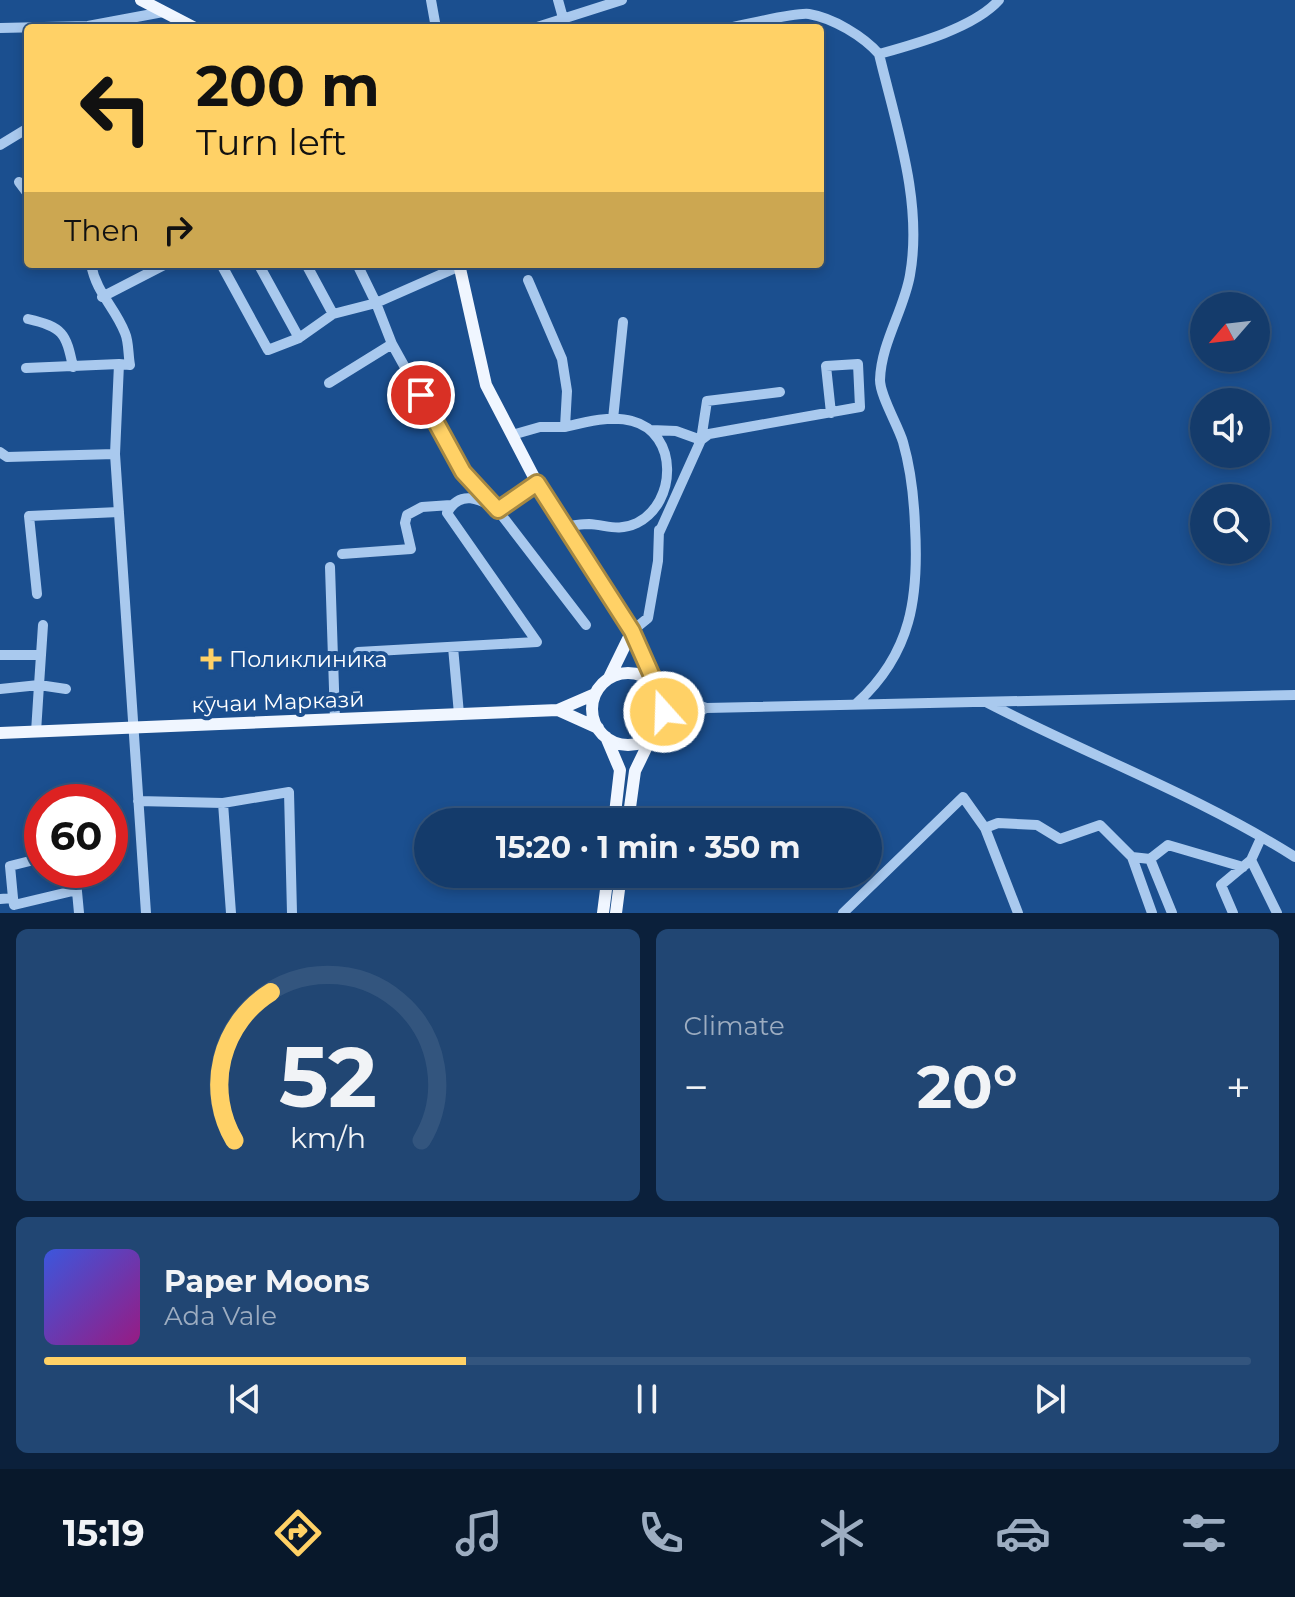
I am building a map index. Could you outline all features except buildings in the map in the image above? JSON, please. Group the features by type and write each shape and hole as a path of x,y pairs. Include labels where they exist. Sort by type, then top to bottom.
{"main road":[{"path":"141,0 187,24"},
{"path":"461,268 486,385 537,483 632,631 657,688 664,712 635,771 630,808"},
{"path":"558,710 595,694 609,678 632,631"},
{"path":"609,678 618,674 638,674 657,688"},
{"path":"595,694 593,717 620,770 616,808"},
{"path":"558,710 615,742 635,744 654,734"},
{"name":"кӯчаи Марказӣ","path":"0,733 558,710"},
{"path":"603,913 606,888"},
{"path":"616,913 619,888"}],"street":[{"path":"431,0 435,24"},
{"path":"558,0 563,18"},
{"path":"546,24 622,0"},
{"path":"879,54 935,38 991,9 999,0"},
{"path":"99,24 163,12"},
{"path":"751,24 808,14 844,27 866,40 879,54 904,155 915,231 910,277 885,351 880,382 903,443 914,492 918,573 913,613 898,648 875,686 857,703"},
{"path":"0,28 24,27"},
{"path":"0,145 24,130"},
{"path":"19,182 24,189"},
{"path":"26,368 130,365 125,333 102,297 92,268"},
{"path":"102,297 158,268"},
{"path":"223,268 268,350 299,338 333,314 376,303 453,268"},
{"path":"261,268 299,338"},
{"path":"308,268 333,314"},
{"path":"359,268 392,344 463,472 498,510 586,625"},
{"path":"528,280 562,359 567,391 565,427"},
{"path":"28,319 48,324 64,335 73,367"},
{"path":"613,419 623,322"},
{"path":"329,383 392,344"},
{"path":"119,364 115,454 146,913"},
{"path":"701,440 709,434 831,413 860,407 858,364 826,366 831,413"},
{"path":"659,533 701,440 707,401 780,392"},
{"path":"512,435 540,427 565,427 613,419 632,421 651,430 676,431 701,440"},
{"path":"632,631 648,618 658,561 659,506 669,476 664,453 651,430"},
{"path":"0,452 7,457 115,454"},
{"path":"498,510 537,483"},
{"path":"342,554 411,549 405,523 407,515 422,507 451,505 465,497 479,498 498,510"},
{"path":"358,652 537,642 447,513 451,505"},
{"path":"564,526 590,524 614,529 638,523 659,506"},
{"path":"37,594 29,516 119,512"},
{"path":"330,567 335,719"},
{"path":"36,732 43,625"},
{"path":"453,647 459,714"},
{"path":"0,655 41,655"},
{"path":"0,689 39,685 66,689"},
{"path":"657,688 706,708 1295,695"},
{"path":"984,701 1204,805 1295,857"},
{"path":"654,734 706,708"},
{"path":"138,801 223,803 289,792 292,913"},
{"path":"843,913 963,797 985,828 1018,913"},
{"path":"223,803 231,913"},
{"path":"985,828 998,823 1037,825 1060,839 1100,825 1132,857 1152,913"},
{"path":"1233,913 1221,885 1247,864 1261,838"},
{"path":"1132,857 1150,859 1168,845 1247,864 1262,878 1277,913"},
{"path":"1150,859 1172,913"},
{"path":"24,862 10,866 14,905 77,890 79,913"},
{"path":"0,899 13,898"}],"place":[{"name":"Поликлиника","path":"211,659"}],"route":[{"path":"421,395 463,472 498,510 537,483 632,631 659,690 664,712"}]}
